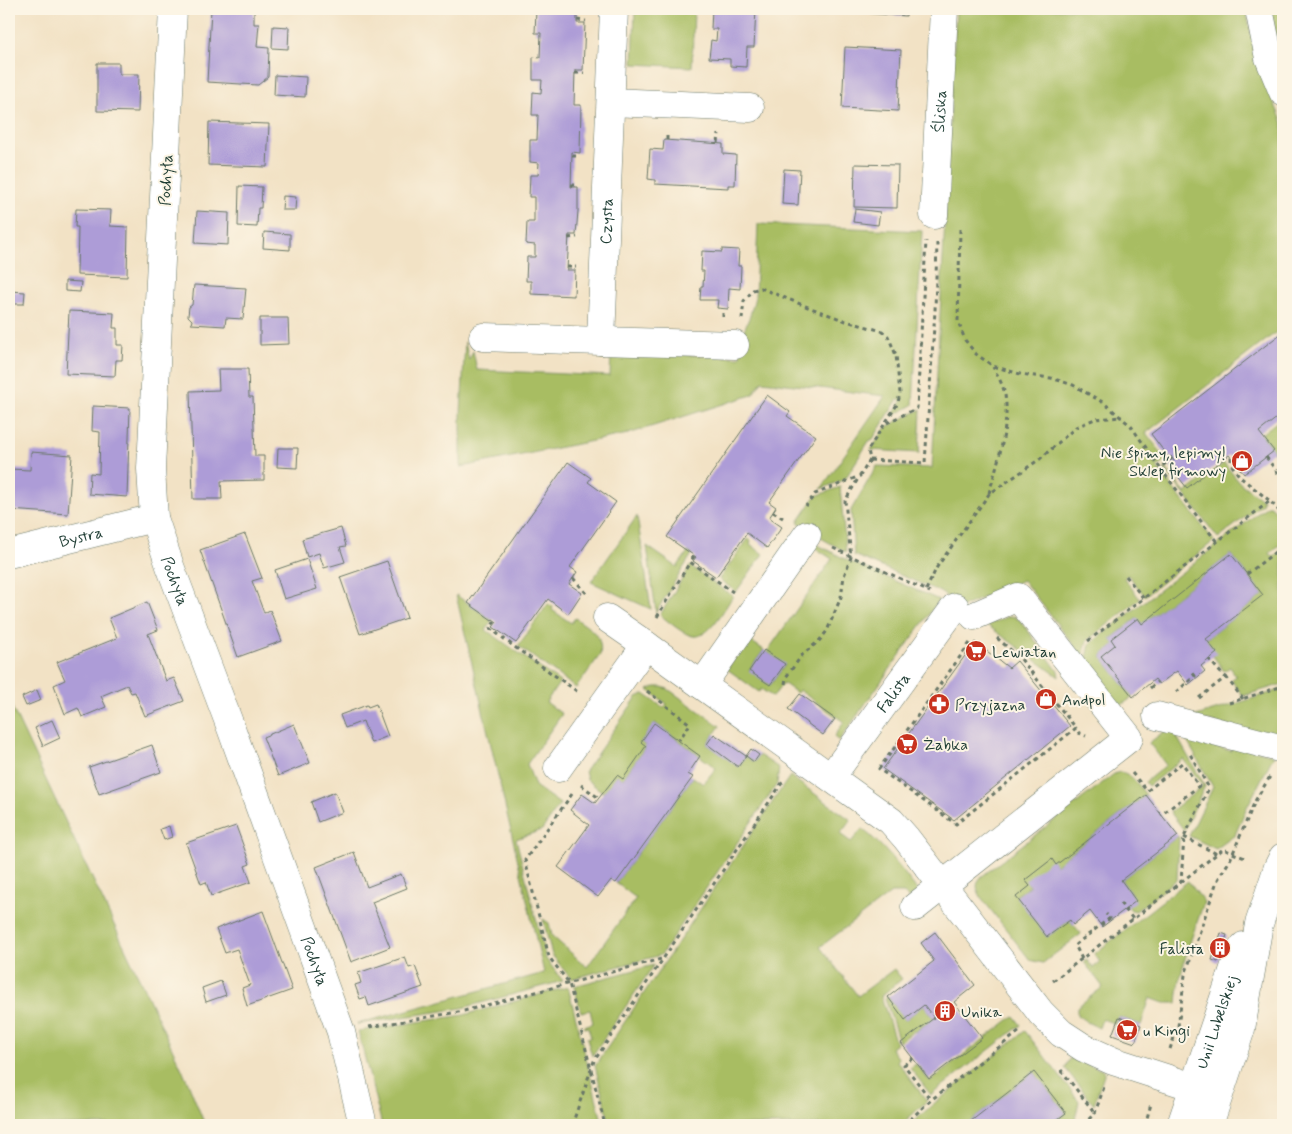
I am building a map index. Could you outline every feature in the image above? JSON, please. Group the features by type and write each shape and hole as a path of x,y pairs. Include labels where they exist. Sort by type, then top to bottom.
{"street":[{"name":"Pochyła","path":"173,9 151,470 154,518 341,1032 363,1125"},
{"name":"Czysta","path":"601,341 614,9"},
{"name":"Śliska","path":"930,227 944,9"},
{"path":"1259,9 1269,58 1283,92"},
{"path":"611,102 750,108"},
{"path":"483,337 735,345"},
{"name":"Bystra","path":"9,554 154,518"},
{"path":"702,685 807,535"},
{"path":"915,907 1129,738 1018,597 967,622"},
{"path":"607,618 891,821 1041,1013 1072,1041 1113,1061 1200,1089"},
{"name":"Falista","path":"831,777 967,622"},
{"path":"558,768 644,643"},
{"path":"1166,711 1279,759"},
{"name":"Unii Lubelskiej","path":"1209,1125 1241,1029 1259,924 1283,857"},
{"name":"Unii Lubelskiej","path":"1181,1125 1200,1089 1240,951 1259,924"}],"path":[{"path":"577,20 584,21"},
{"path":"575,73 582,73"},
{"path":"572,156 579,156"},
{"path":"571,185 578,185"},
{"path":"960,225 958,321 964,340 976,354 993,366 1020,374 1051,378 1073,385 1104,403 1122,417 1131,426 1160,468 1217,542"},
{"path":"870,460 925,463 935,311 937,226 930,227 917,408 886,423"},
{"path":"568,238 576,237"},
{"path":"567,267 574,267"},
{"path":"735,345 741,336 744,301 754,290 761,288 808,307 882,331 888,336 896,355 900,393 898,403 868,450 870,460 845,501 851,557 844,576 841,597 827,631 819,641 803,654 786,678 785,684"},
{"path":"989,494 1002,441 1006,406 1005,393 993,366"},
{"path":"926,590 937,567 989,494 1040,459 1076,427 1095,419 1122,417"},
{"path":"1231,457 1230,464 1240,477 1270,501 1283,515"},
{"path":"1266,457 1283,480"},
{"path":"1160,468 1172,458"},
{"path":"805,507 815,494 860,476"},
{"path":"1081,676 1088,642 1270,501"},
{"path":"1247,574 1283,546"},
{"path":"644,643 694,556"},
{"path":"690,562 715,580"},
{"path":"1126,576 1144,599"},
{"path":"495,621 490,628 601,708"},
{"path":"967,622 879,769 956,824 1076,728 1079,733 1086,736 1113,771 1128,770 1134,774 1147,791 1182,763 1199,786 1161,815"},
{"path":"1181,882 1184,837 1209,788 1166,711 1195,676 1192,672"},
{"path":"1226,677 1243,698"},
{"path":"1152,686 1157,682"},
{"path":"1225,704 1283,686"},
{"path":"642,688 690,724 678,740"},
{"path":"572,1125 594,1061 800,756"},
{"path":"1145,1125 1178,1026 1185,975 1217,881 1233,854 1255,801 1279,759"},
{"path":"586,788 599,798"},
{"path":"574,791 525,860 549,957 569,983 605,1125"},
{"path":"1184,837 1217,854"},
{"path":"904,1125 931,1100 1041,1013 1045,987 1223,849 1245,858"},
{"path":"1120,903 1133,920"},
{"path":"1082,959 1075,945 1110,918 1106,914"},
{"path":"341,1032 464,1011 665,958"},
{"path":"913,1058 904,1065 931,1100"},
{"path":"1083,1125 1095,1113 1113,1061"}],"green space":[{"path":"635,9 694,9 692,67 633,64"},
{"path":"956,9 1246,9 1257,61 1283,123 1283,171 1278,171 1283,193 1283,327 1146,433 1167,460 1157,467 1214,541 1145,596 1128,575 1124,578 1140,599 1087,641 1083,657 1023,580 962,607 940,592 854,555 851,510 877,466 932,468"},
{"path":"1270,9 1283,9 1283,24 1281,25 1283,29 1283,64"},
{"path":"758,224 922,231 913,405 892,416 902,401 898,399 845,479 821,489 885,396 762,381 752,395 628,434 461,467 461,413 465,342 469,360 473,351 477,370 610,376 611,352 740,357 741,337 750,316 755,297"},
{"path":"921,409 919,453 871,450 886,427"},
{"path":"1283,417 1283,464 1261,434"},
{"path":"1224,463 1240,483 1263,500 1262,504 1218,538 1164,468 1185,493"},
{"path":"840,487 846,552 798,522 816,496"},
{"path":"1267,506 1271,506 1283,520 1283,542 1270,553 1273,557 1283,549 1283,684 1243,696 1231,680 1236,676 1230,667 1224,671 1213,656 1206,639 1263,595 1231,554 1142,624 1137,618 1111,639 1115,645 1101,656 1133,697 1120,706 1086,662 1090,644"},
{"path":"637,516 651,609 591,582"},
{"path":"748,539 751,541 750,544 763,554 736,592 719,579"},
{"path":"816,544 849,561 939,600 839,741 834,737 844,722 799,690 797,693 783,683 773,697 761,689 759,692 727,669 749,640 764,650 749,670 770,685 785,665 767,652 832,559 814,547"},
{"path":"647,546 677,567 688,552 692,554 656,612"},
{"path":"690,566 733,596 711,628 699,636 685,633 660,615"},
{"path":"456,595 492,620 486,630 560,682 546,702 562,714 527,764 535,786 560,804 542,830 516,839 546,959 563,981 462,1008 357,1024 544,973"},
{"path":"548,604 553,607 552,610 571,623 575,618 585,625 598,637 600,642 600,655 576,688 518,646"},
{"path":"1010,616 1020,620 1058,671 1059,677 987,625"},
{"path":"655,687 668,689 720,726 707,744 738,766 746,756 754,762 759,755 779,768 777,784 661,955 571,979 552,955 543,919 549,923 552,936 587,967 636,898 616,883 693,777 703,784 716,768 655,723 641,742 646,746 623,779 617,775 604,793 587,780 585,771 637,697 644,694 664,708 667,704 648,690"},
{"path":"1283,689 1283,741 1193,717"},
{"path":"9,701 187,1080 205,1125 9,1125"},
{"path":"1167,729 1173,730 1205,786 1184,830 1170,812 1203,786 1183,759 1148,786 1145,782 1166,765 1149,743"},
{"path":"1182,732 1193,735 1192,741 1231,751 1233,745 1274,755 1246,809 1235,835 1216,849 1189,836 1213,787"},
{"path":"1120,772 1132,778 1146,795 1056,865 1052,860 1026,880 1030,886 1016,896 1047,937 1070,920 1081,934 1043,963 1030,960 980,896 977,888 978,882 981,877 1114,774"},
{"path":"790,776 851,820 840,834 851,842 862,829 885,850 918,891 909,899 904,893 891,893 820,947 858,996 894,969 902,979 881,996 896,1044 891,1048 899,1059 897,1061 927,1101 901,1125 610,1125 595,1066"},
{"path":"1178,836 1177,879 1136,911 1131,910 1123,900 1131,894 1121,880"},
{"path":"1188,881 1204,902 1184,964 1177,1003 1164,1003 1150,998 1141,1025 1119,1017 1116,1024 1102,1019 1099,1028 1077,1015 1077,1007 1103,987 1084,962 1087,960 1093,968 1100,962 1094,954"},
{"path":"654,965 592,1056 587,1038 591,1037 588,1027 585,1028 584,1026 593,1023 590,1010 581,1012 574,986"},
{"path":"568,987 603,1125 382,1125 358,1031 464,1015"},
{"path":"888,997 905,1020 924,1005 934,1018 899,1042 885,998"},
{"path":"1014,1016 1021,1025 931,1095 910,1068 916,1064 930,1081"},
{"path":"1025,1031 1079,1101 1074,1125 1050,1125 1066,1113 1034,1072 966,1125 910,1125 931,1106"},
{"path":"1070,1058 1105,1071 1094,1105 1065,1068"}],"building":[{"path":"211,9 254,9 254,24 259,24 257,47 269,48 268,77 258,85 207,82"},
{"path":"577,9 577,23 585,23 583,70 575,70 574,105 581,105 580,153 572,152 571,187 578,187 578,211 576,235 569,235 567,270 575,270 574,296 531,294 531,281 526,281 527,257 535,257 535,245 526,244 527,222 534,222 534,197 529,197 530,175 538,175 539,163 530,162 530,140 537,140 538,115 532,115 533,92 541,93 542,80 533,80 533,57 540,58 541,33 535,33 536,10"},
{"path":"712,9 756,9 754,47 747,47 746,67 730,66 730,59 709,58 711,40 716,41 717,29 711,29"},
{"path":"862,9 907,9 906,16 861,13"},
{"path":"273,26 289,27 288,49 272,48"},
{"path":"845,47 901,50 898,111 842,108"},
{"path":"97,63 119,63 119,74 139,74 138,112 97,111"},
{"path":"275,75 306,77 305,97 274,95"},
{"path":"209,122 269,124 267,167 208,165"},
{"path":"664,140 723,144 723,154 736,155 735,185 728,185 728,188 655,184 655,180 648,179 650,149 663,150"},
{"path":"855,164 898,165 897,208 854,207"},
{"path":"784,169 800,170 798,205 782,204"},
{"path":"239,186 262,187 261,208 258,208 257,227 238,226"},
{"path":"283,196 296,197 295,210 282,210"},
{"path":"76,209 111,210 110,226 128,227 127,277 77,275 78,227 75,227"},
{"path":"855,209 880,212 878,225 853,222"},
{"path":"197,211 229,213 228,245 195,243"},
{"path":"264,232 290,234 290,250 263,248"},
{"path":"722,249 739,250 738,266 741,266 740,289 729,288 728,309 717,308 718,300 700,300 704,271 701,271 702,251 722,252"},
{"path":"65,281 81,282 80,292 65,291"},
{"path":"194,285 246,288 243,319 226,318 225,326 191,324 192,320 188,316 189,307 192,305"},
{"path":"10,291 25,292 24,304 9,304"},
{"path":"69,311 114,313 113,328 117,328 117,345 123,345 122,360 116,360 115,376 66,374"},
{"path":"260,318 288,318 289,344 260,345"},
{"path":"1283,332 1283,413 1259,432 1274,451 1244,474 1229,455 1187,488 1169,465 1174,461 1171,456 1169,458 1151,434"},
{"path":"218,369 248,369 249,397 253,397 255,456 264,456 264,480 221,481 222,499 193,499 190,391 219,390"},
{"path":"767,395 790,412 787,416 816,436 769,502 776,507 769,518 782,527 767,548 747,533 716,577 693,561 696,557 667,537"},
{"path":"93,406 130,408 127,497 89,494 90,473 99,474 100,432 92,431"},
{"path":"278,448 298,448 297,468 277,467"},
{"path":"31,452 72,455 68,514 9,510 9,469 30,470"},
{"path":"568,462 591,478 588,482 616,502 570,567 577,572 569,584 582,593 568,614 548,599 516,643 493,627 497,622 468,603"},
{"path":"341,528 346,546 340,547 345,562 324,568 319,553 307,557 302,539"},
{"path":"245,534 262,578 252,581 264,613 270,610 282,641 238,657 200,550"},
{"path":"1231,554 1263,595 1206,639 1217,653 1201,666 1205,671 1188,685 1177,671 1159,684 1155,679 1133,697 1101,656 1115,645 1111,639 1138,618 1142,624"},
{"path":"307,559 317,589 284,599 275,570"},
{"path":"387,561 407,618 360,634 340,577"},
{"path":"147,602 158,630 148,634 166,681 174,678 184,701 145,716 135,692 131,693 127,685 101,696 106,707 82,717 78,708 65,714 54,685 65,680 57,662 117,638 109,618"},
{"path":"975,642 1009,668 1017,661 1070,726 954,820 883,769"},
{"path":"764,650 785,664 770,685 749,671"},
{"path":"37,690 41,700 26,706 22,697"},
{"path":"800,694 835,719 823,735 788,709"},
{"path":"376,704 388,736 371,743 363,721 345,728 340,715 367,705 368,707"},
{"path":"52,720 60,738 43,746 35,728"},
{"path":"654,723 700,756 688,774 693,777 616,883 611,880 598,897 558,867 589,825 570,810 582,794 595,803 617,775 623,779 646,746 641,742"},
{"path":"294,724 310,763 278,776 263,737"},
{"path":"714,734 746,756 738,767 707,744"},
{"path":"152,745 161,772 99,794 89,767"},
{"path":"751,749 759,755 754,762 746,756"},
{"path":"335,792 343,812 318,822 311,802"},
{"path":"1146,795 1178,836 1121,880 1136,901 1102,927 1090,911 1073,925 1070,920 1047,937 1016,897 1030,886 1025,880 1052,859 1056,865"},
{"path":"169,826 172,837 164,840 160,829"},
{"path":"236,826 250,864 245,866 251,882 211,896 206,882 201,884 186,843"},
{"path":"354,852 367,887 401,874 407,888 372,902 390,947 351,962 316,867"},
{"path":"263,911 292,990 247,1006 242,988 250,985 237,949 225,953 216,929"},
{"name":"Unika","path":"935,932 975,985 954,1002 982,1038 929,1079 901,1043 934,1018 924,1005 905,1020 888,997 934,961 921,943"},
{"name":"Falista","path":"1221,933 1227,935 1218,962 1212,960"},
{"path":"405,957 409,968 415,966 423,987 369,1006 366,997 360,999 355,985 361,983 358,973"},
{"path":"221,981 226,995 206,1002 202,988"},
{"name":"u Kingi","path":"1119,1017 1141,1025 1135,1043 1112,1035"},
{"path":"1034,1072 1066,1113 1050,1125 966,1125"}],"place":[{"name":"Nie śpimy, lepimy! Sklep firmowy","path":"1242,461"},
{"name":"Lewiatan","path":"976,651"},
{"name":"Andpol","path":"1046,699"},
{"name":"Przyjazna","path":"939,704"},
{"name":"Żabka","path":"907,744"},
{"name":"Falista","path":"1220,948"},
{"name":"Unika","path":"945,1011"},
{"name":"u Kingi","path":"1127,1030"}]}
